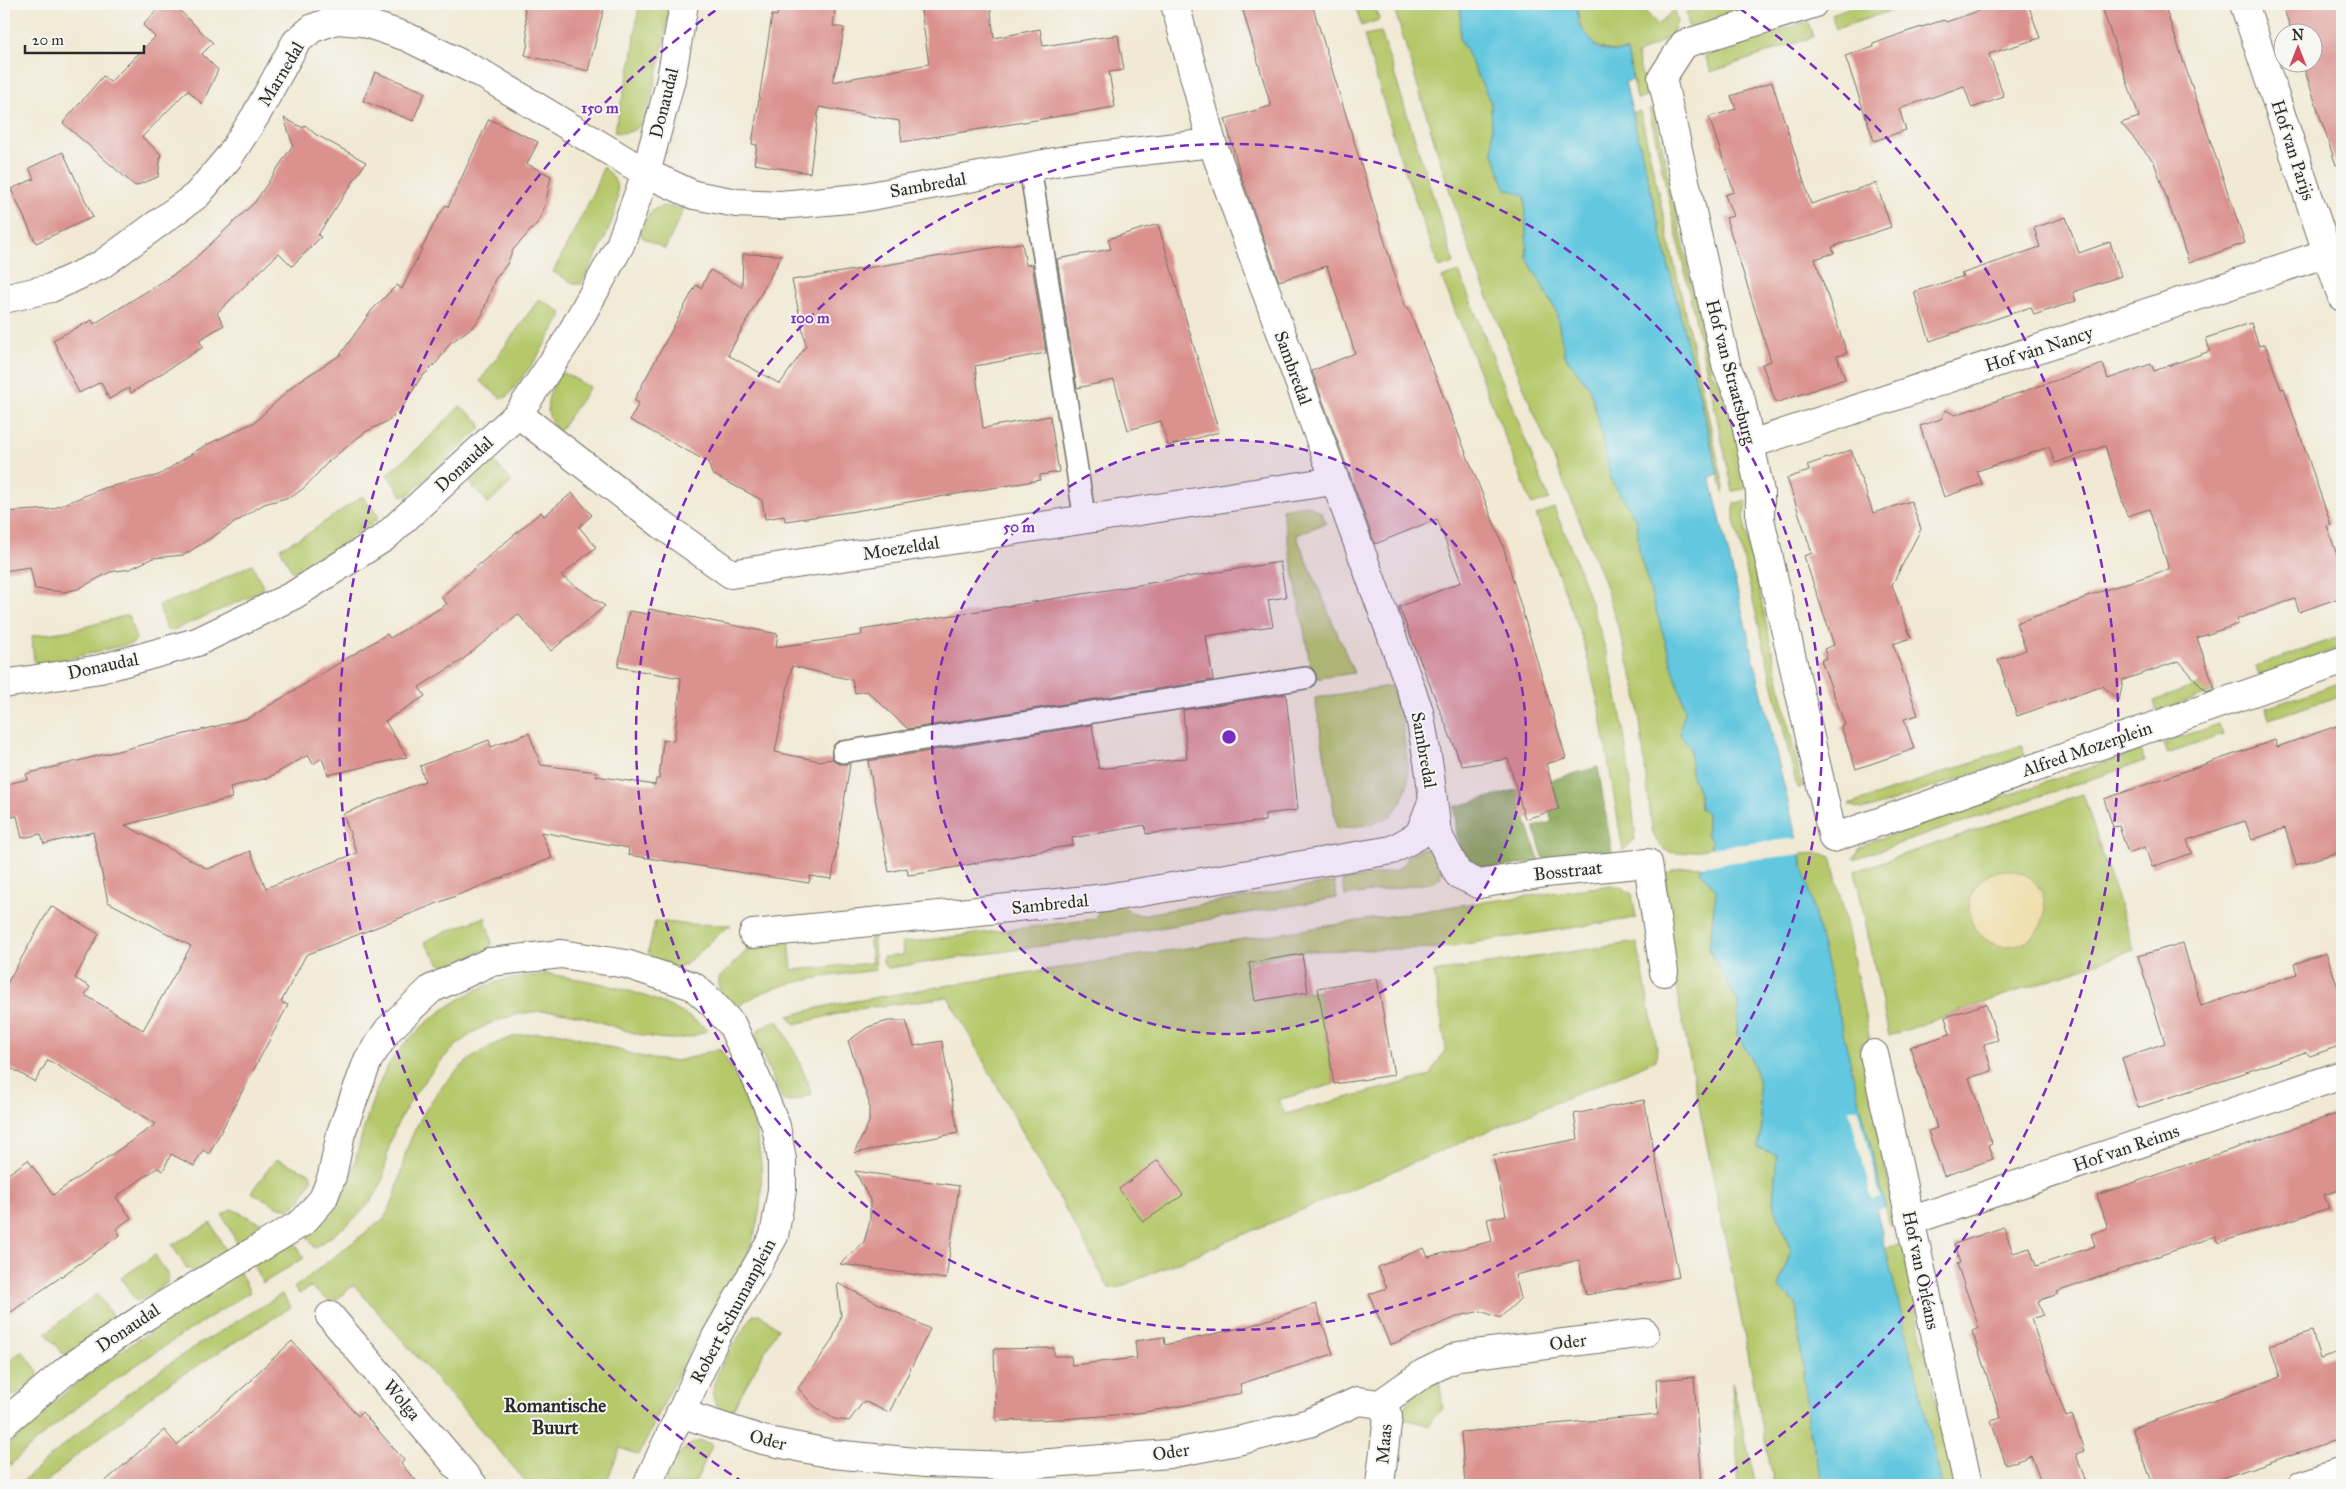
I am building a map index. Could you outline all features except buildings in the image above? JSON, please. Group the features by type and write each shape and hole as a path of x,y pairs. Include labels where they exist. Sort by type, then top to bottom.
{"street":[{"name":"Donaudal","path":"4,684 100,669 197,642 294,595 385,536 518,414 567,341 620,245 646,173 671,79 684,4"},
{"name":"Sambredal","path":"753,934 1106,898 1392,850 1419,835 1432,802 1429,767 1419,711 1333,481 1212,143 1175,4"},
{"name":"Hof van Straatsburg","path":"1813,4 1684,44 1662,78 1727,368 1741,400 1751,444 1760,492 1760,519 1833,838"},
{"name":"Hof van Parijs","path":"2244,4 2342,297"},
{"name":"Marnedal","path":"4,298 51,288 101,265 197,195 233,150 256,115 296,42 313,28 336,20 362,22 407,37 484,75 646,173"},
{"name":"Sambredal","path":"646,173 694,195 737,203 780,205 860,198 1071,159 1212,143"},
{"name":"Hof van Nancy","path":"1751,444 2327,253"},
{"name":"Moezeldal","path":"518,414 661,524 731,574 1085,521 1333,481"},
{"name":"Alfred Mozerplein","path":"1833,838 2342,661"},
{"name":"Bosstraat","path":"1432,802 1437,833 1458,874 1479,884 1546,872 1648,863 1664,972"},
{"name":"Robert Schumanplein","path":"261,1247 303,1222 323,1199 332,1176 340,1133 368,1060 388,1030 431,989 490,962 561,954 626,964 692,986 711,1002 732,1025 757,1080 776,1126 782,1160 782,1190 774,1236 716,1337 647,1485"},
{"name":"Hof van Orléans","path":"1874,1054 1968,1485"},
{"name":"Hof van Reims","path":"1910,1221 2342,1075"},
{"name":"Donaudal","path":"4,1423 68,1369 146,1316 238,1259 261,1247"},
{"name":"Wolga","path":"330,1316 473,1485"},
{"name":"Oder","path":"680,1413 763,1440 833,1454 926,1463 1010,1466 1169,1454 1242,1440 1309,1423 1358,1401 1380,1404 1424,1373 1459,1356 1645,1333"},
{"name":"Maas","path":"1380,1404 1388,1416 1380,1485"},
{"path":"2302,1485 2342,1472"}],"lane":[{"path":"1030,167 1085,521"},
{"path":"843,752 1305,678"}],"green space":[{"path":"639,4 670,4 664,45 646,119 632,131 624,133 614,132 632,59"},
{"path":"1355,4 1375,4 1379,20 1361,26"},
{"path":"1393,4 1461,4 1460,39 1491,103 1493,153 1505,188 1525,196 1527,258 1556,311 1565,356 1589,387 1599,422 1611,480 1637,521 1639,552 1685,709 1680,733 1690,746 1691,773 1700,796 1700,808 1707,813 1707,834 1711,841 1711,848 1683,853 1668,851 1662,847 1652,830 1637,694 1622,639 1603,579 1472,257 1447,183"},
{"path":"1577,4 1648,4 1643,9 1658,25 1674,9 1677,22 1671,36 1637,55 1647,97 1637,99 1627,51 1605,49 1590,41 1581,26"},
{"path":"1686,4 1763,4 1693,29 1688,26"},
{"path":"1860,4 1911,4 1836,29 1831,14"},
{"path":"1808,21 1813,37 1711,72 1705,56"},
{"path":"1381,32 1454,263 1439,268 1397,148 1364,35"},
{"path":"1649,109 1654,109 1711,371 1729,399 1749,488 1733,491"},
{"path":"1640,111 1724,487 1723,493 1632,113"},
{"path":"603,167 614,179 617,190 617,203 601,247 581,284 575,284 553,272 593,194"},
{"path":"664,206 684,209 665,249 642,237 640,231 652,212"},
{"path":"1459,272 1549,499 1532,505 1442,278"},
{"path":"539,299 561,312 561,317 536,359 507,397 501,398 480,381"},
{"path":"564,373 590,387 558,433 550,417 548,404 551,391 559,375"},
{"path":"460,406 480,422 480,429 407,496 401,495 387,474 422,445"},
{"path":"489,461 494,461 512,482 488,503 471,484 470,478"},
{"path":"362,496 377,514 377,520 298,573 292,571 280,548 309,533"},
{"path":"1747,501 1743,517 1802,787 1797,788 1734,519 1734,503"},
{"path":"1307,505 1322,513 1326,523 1296,535 1354,673 1313,679 1282,509"},
{"path":"1554,508 1591,603 1606,651 1618,701 1626,749 1635,830 1634,840 1623,851 1600,710 1583,640 1536,515"},
{"path":"252,564 263,587 261,592 171,631 166,629 159,605 199,591"},
{"path":"128,615 136,639 133,643 41,665 34,662 32,636 73,630"},
{"path":"2342,636 2342,647 2259,676 2256,666"},
{"path":"2210,681 2214,692 2157,711 2153,701"},
{"path":"2342,682 2342,695 2269,719 2266,708"},
{"path":"1390,686 1399,701 1407,761 1408,783 1401,802 1391,816 1373,824 1337,829 1315,698"},
{"path":"2219,724 2223,735 2167,754 2163,743"},
{"path":"2022,745 2025,756 1872,808 1862,809 1849,805"},
{"path":"2141,750 2145,761 1853,859 1860,848 1867,843"},
{"path":"1598,767 1612,853 1544,860 1534,827 1552,822 1549,812 1559,808 1555,794 1521,804 1539,861 1495,868 1484,867 1466,859 1460,850 1454,807"},
{"path":"2083,794 2134,950 1889,1036 1855,871"},
{"path":"1421,849 1431,849 1439,863 1440,878 1434,882 1345,896 1342,881 1394,871 1404,865 1409,855"},
{"path":"1820,853 1831,857 1870,1041 1860,1045 1897,1224 1890,1226 1799,854"},
{"path":"1703,866 1700,871 1716,890 1709,950 1738,1002 1737,1035 1751,1058 1758,1079 1762,1126 1758,1148 1777,1154 1773,1203 1791,1251 1778,1287 1796,1303 1809,1430 1824,1485 1774,1485 1678,999 1659,884 1667,873 1672,870"},
{"path":"1334,882 1337,898 1117,935 888,968 883,964 883,957 903,955 902,943 1095,919 1103,906 1121,904 1128,911 1140,915"},
{"path":"1605,886 1620,886 1632,894 1636,918 1439,948 1304,951 1249,961 1256,1001 1318,991 1334,1084 1278,1100 1285,1114 1429,1076 1446,1049 1434,972 1637,942 1657,1047 1656,1060 1117,1288 1109,1288 948,997 858,1009 795,1024 789,1016 826,1006 943,986 1468,904"},
{"path":"485,917 492,943 490,948 447,966 440,964 424,942 442,933"},
{"path":"655,921 731,925 679,968 652,960 648,953"},
{"path":"869,933 873,933 876,970 822,977 783,985 749,999 736,1009 719,991 719,978 746,951 760,943 789,940 792,970 872,963"},
{"path":"546,974 589,981 652,999 671,1007 708,1030 690,1037 673,1039 655,1038 584,1017 545,1011 514,1015 485,1026 457,1045 418,1090 398,1123 392,1137 383,1179 371,1201 349,1223 315,1248 306,1235 321,1224 340,1201 351,1175 375,1095 385,1071 398,1051 423,1026 451,1004 467,995 503,980"},
{"path":"778,1020 798,1058 812,1094 790,1102 783,1101 755,1038 759,1029"},
{"path":"556,1032 640,1056 669,1061 721,1050 744,1096 758,1144 761,1169 758,1219 746,1257 690,1352 639,1455 620,1448 605,1485 529,1485 354,1285 332,1303 310,1287 299,1294 294,1288 383,1219 392,1203 398,1187 406,1152 422,1116 444,1084 458,1070 473,1057 507,1039 525,1034"},
{"path":"276,1159 310,1173 312,1179 299,1202 290,1209 279,1207 251,1192"},
{"path":"232,1209 267,1226 267,1231 241,1250 222,1215"},
{"path":"211,1223 229,1257 195,1271 186,1268 172,1245"},
{"path":"293,1240 304,1258 263,1283 252,1264"},
{"path":"1902,1244 1954,1485 1942,1485 1884,1248"},
{"path":"155,1255 169,1277 168,1282 141,1300 135,1300 121,1278"},
{"path":"239,1271 250,1292 154,1353 91,1397 61,1420 4,1471 4,1450 63,1395 111,1358 196,1303 198,1296"},
{"path":"97,1294 111,1314 111,1322 68,1354 62,1353 46,1333"},
{"path":"282,1294 291,1307 163,1387 71,1460 43,1485 19,1485 81,1431 145,1381 190,1350"},
{"path":"759,1314 778,1328 730,1414 725,1415 713,1395 716,1377 753,1315"},
{"path":"22,1351 38,1371 37,1377 15,1396 10,1394 5,1388 4,1365"},
{"path":"1439,1378 1443,1409 1432,1419 1430,1426 1399,1417 1412,1395"},
{"path":"1732,1382 1756,1485 1739,1485"},
{"path":"699,1441 713,1444 694,1485 665,1485 669,1471 676,1458 686,1448"}],"sand":[{"path":"2000,870 2014,870 2028,876 2039,887 2045,901 2042,923 2034,935 2014,946 2000,946 1986,940 1975,929 1969,915 1969,901 1975,887 1986,876"}],"water":[{"path":"1461,4 1577,4 1578,23 1597,48 1615,52 1627,51 1633,80 1625,82 1718,474 1710,477 1885,1207 1876,1209 1942,1485 1824,1485 1809,1430 1796,1303 1778,1287 1791,1251 1773,1203 1777,1155 1758,1148 1762,1126 1758,1079 1751,1058 1737,1035 1738,1002 1709,950 1716,890 1700,871 1711,848 1711,841 1707,834 1707,813 1700,809 1700,796 1691,773 1690,747 1680,733 1685,709 1639,552 1637,521 1611,480 1599,422 1589,387 1565,356 1556,311 1527,258 1525,196 1505,188 1493,153 1491,103 1460,39"}],"pier":[{"path":"1798,838 1802,854 1700,866 1708,848"},
{"path":"1858,1108 1880,1197 1872,1199 1849,1110"}],"district":[{"name":"Romantische Buurt","path":"555,1416"}]}
